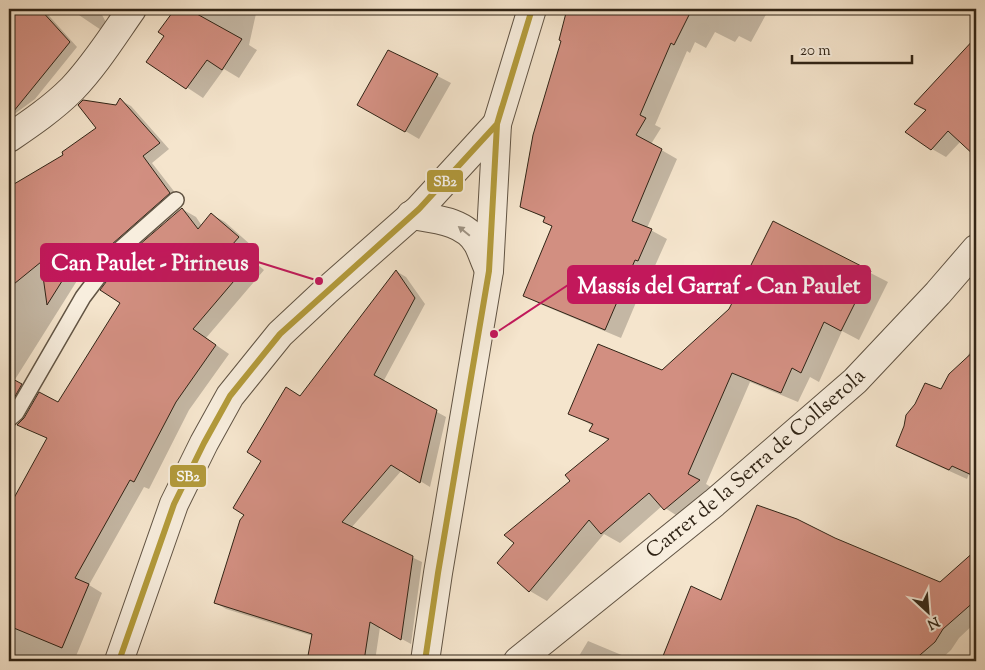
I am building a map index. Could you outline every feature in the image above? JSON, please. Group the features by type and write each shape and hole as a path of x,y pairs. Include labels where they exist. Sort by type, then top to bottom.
{"street":[{"path":"9,138 37,120 72,88 101,54 132,9"},
{"path":"425,661 489,271 498,124 532,9"},
{"path":"119,661 174,504 230,396 280,334 419,209 498,124"},
{"path":"411,215 443,221 461,227 477,243 489,271"},
{"name":"Carrer de la Serra de Collserola","path":"518,661 714,503 855,381 938,293 976,249"}],"lane":[{"path":"9,419 16,413 83,297 117,252 176,200"}],"building":[{"path":"9,9 40,9 70,42 9,117"},
{"path":"175,9 188,9 242,39 222,70 207,60 186,89 146,62 164,36 158,32"},
{"path":"567,9 692,9 674,45 671,43 640,115 646,118 636,135 662,149 632,221 652,229 638,261 635,260 605,330 523,296 552,226 543,222 545,217 520,207 533,135 561,41 559,40"},
{"path":"976,37 976,157 948,131 931,150 905,132 926,110 914,104"},
{"path":"388,50 438,74 405,132 357,105"},
{"path":"120,98 160,143 143,156 170,193 111,245 84,280 69,270 47,305 41,262 9,288 9,187 63,155 62,152 96,128 78,105 83,100 116,105"},
{"path":"182,208 198,229 211,213 239,237 232,245 251,261 193,329 216,345 176,402 134,482 130,480 75,578 89,584 62,648 9,626 9,507 47,438 17,425 24,418 39,392 58,402 120,303 100,290 124,258"},
{"path":"773,221 871,271 841,331 824,322 801,373 792,368 781,393 732,373 688,474 700,480 664,510 649,493 601,534 589,520 529,592 497,563 514,543 504,535 570,481 565,475 609,439 589,431 593,424 568,414 598,344 662,370 729,309"},
{"path":"396,270 415,298 374,375 437,410 420,483 391,465 342,522 413,556 401,640 370,622 364,661 307,661 312,634 214,603 240,520 244,515 233,508 261,461 247,452 286,387 300,396"},
{"path":"976,349 976,477 952,466 949,470 896,446 906,415 915,404 925,383 941,389 949,374"},
{"path":"9,377 22,384 9,407"},
{"path":"757,505 797,519 835,538 940,582 976,550 976,600 943,629 935,642 913,661 661,661 691,586 721,600"}],"transit line":[{"name":"SB2","path":"119,661 174,504 230,396 280,334 419,209 497,124 532,9"},
{"name":"SB2","path":"425,661 489,271 497,124 502,107"}],"place":[{"name":"Can Paulet - Pirineus","path":"319,281"},
{"name":"Massís del Garraf - Can Paulet","path":"494,334"}]}
